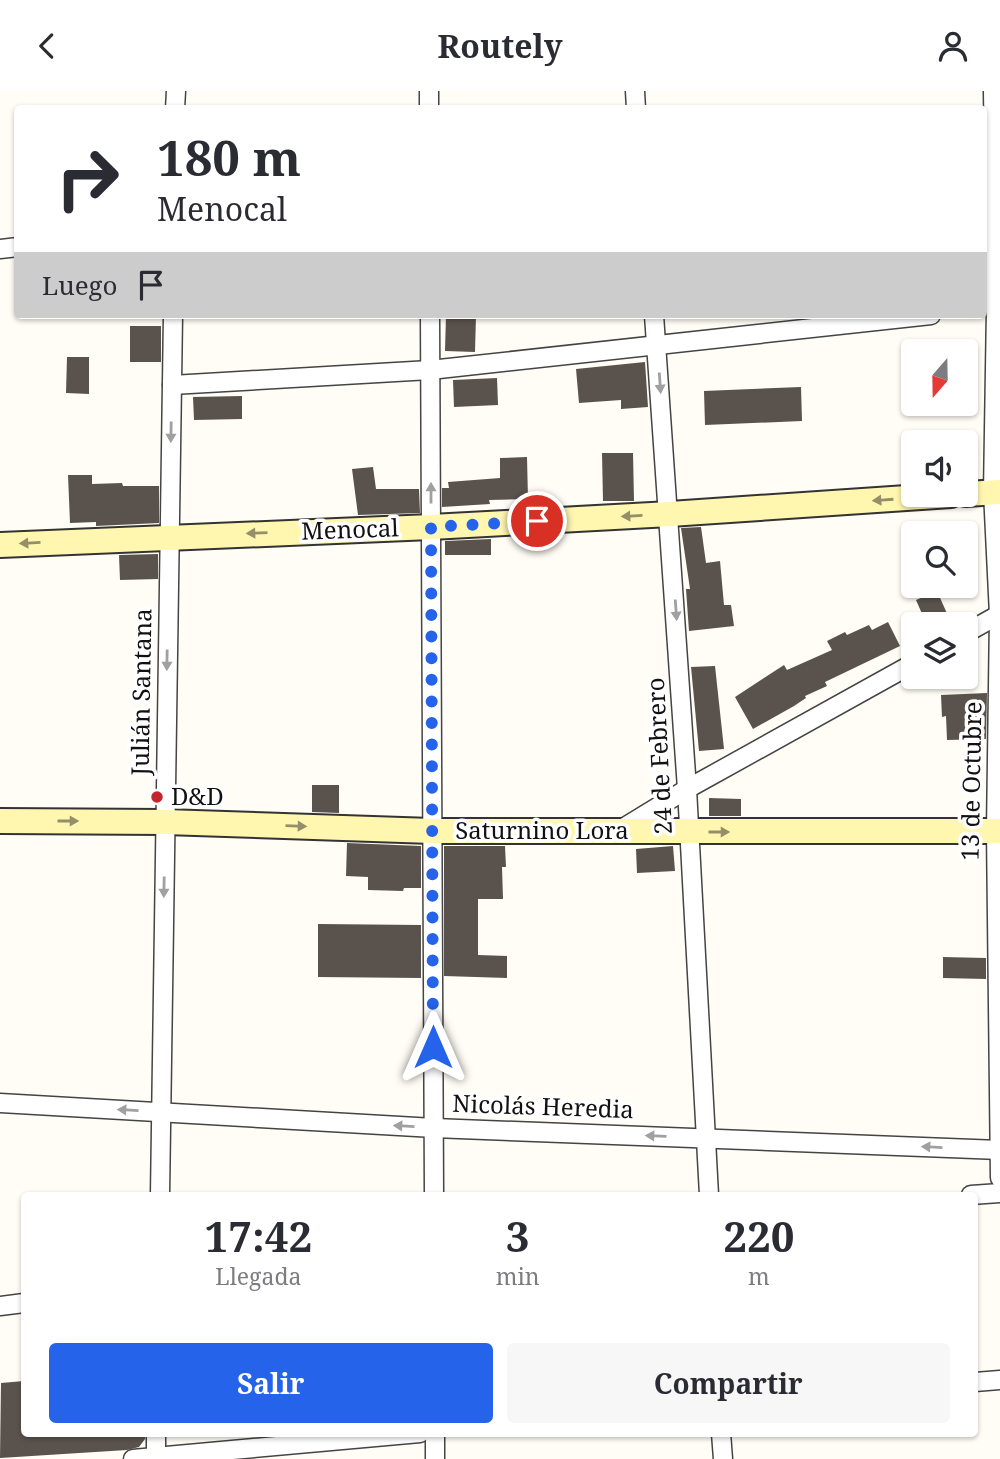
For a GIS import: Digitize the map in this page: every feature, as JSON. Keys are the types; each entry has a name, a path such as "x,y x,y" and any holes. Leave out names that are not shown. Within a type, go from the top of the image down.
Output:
{"street":[{"name":"13 de Octubre","path":"993,91 993,308 999,615 1000,1178"},
{"name":"Julián Santana","path":"160,1192 173,319"},
{"path":"430,319 434,1192"},
{"name":"24 de Febrero","path":"654,319 670,515 709,1192"},
{"path":"172,385 430,370 894,319"},
{"path":"978,493 997,492"},
{"name":"Menocal","path":"0,545 670,515 901,499"},
{"path":"978,626 999,615"},
{"path":"620,830 687,789 901,670"},
{"name":"Saturnino Lora","path":"0,821 165,822 432,831 998,831"},
{"name":"Nicolás Heredia","path":"0,1103 434,1128 999,1150"},
{"path":"978,1195 1000,1193"},
{"path":"0,1306 21,1303"},
{"path":"978,1382 1000,1380"},
{"path":"156,1437 156,1458"},
{"path":"133,1459 378,1437"},
{"path":"435,1437 435,1459"},
{"path":"721,1437 723,1459"}],"building":[{"path":"446,319 476,319 475,352 445,351"},
{"path":"130,326 161,326 161,362 130,362"},
{"path":"67,357 89,357 89,394 66,393"},
{"path":"645,362 648,407 621,409 621,400 579,403 576,369"},
{"path":"497,378 498,405 454,407 453,380"},
{"path":"801,387 802,421 705,425 704,391"},
{"path":"242,396 242,419 194,420 193,397"},
{"path":"602,453 633,453 634,501 603,501"},
{"path":"527,457 528,499 489,500 490,504 442,507 442,488 449,488 448,482 500,478 500,458"},
{"path":"373,467 376,489 419,489 420,513 358,515 352,469"},
{"path":"68,475 92,475 92,484 159,486 159,523 96,526 96,522 70,523"},
{"path":"701,527 706,563 720,561 724,605 731,605 734,626 689,631 686,589 690,589 681,528"},
{"path":"491,539 491,555 445,555 445,541"},
{"path":"158,554 158,579 120,580 119,555"},
{"path":"940,598 946,612 921,612 916,600"},
{"path":"888,622 900,646 825,682 827,686 805,696 806,698 794,706 753,729 735,697 784,665 787,670 832,650 827,641 845,632 847,635 869,625 872,630"},
{"path":"715,666 724,749 699,751 691,667"},
{"path":"987,693 986,739 947,740 946,716 942,717 941,695"},
{"path":"312,785 339,785 339,813 312,812"},
{"path":"709,798 741,799 741,816 709,816"},
{"path":"347,843 421,846 421,888 404,888 403,891 368,890 368,877 346,876"},
{"path":"444,846 505,846 506,867 502,867 503,899 478,899 478,955 507,956 507,978 444,976"},
{"path":"673,846 675,871 637,873 636,849"},
{"path":"318,924 421,925 421,978 318,977"},
{"path":"943,957 986,958 986,979 943,978"},
{"path":"21,1381 21,1437 145,1439 139,1447 127,1450 0,1458 1,1383"}],"place":[{"name":"D&D","path":"157,797"}],"route":[{"path":"433,1047 431,527 537,521"}]}
